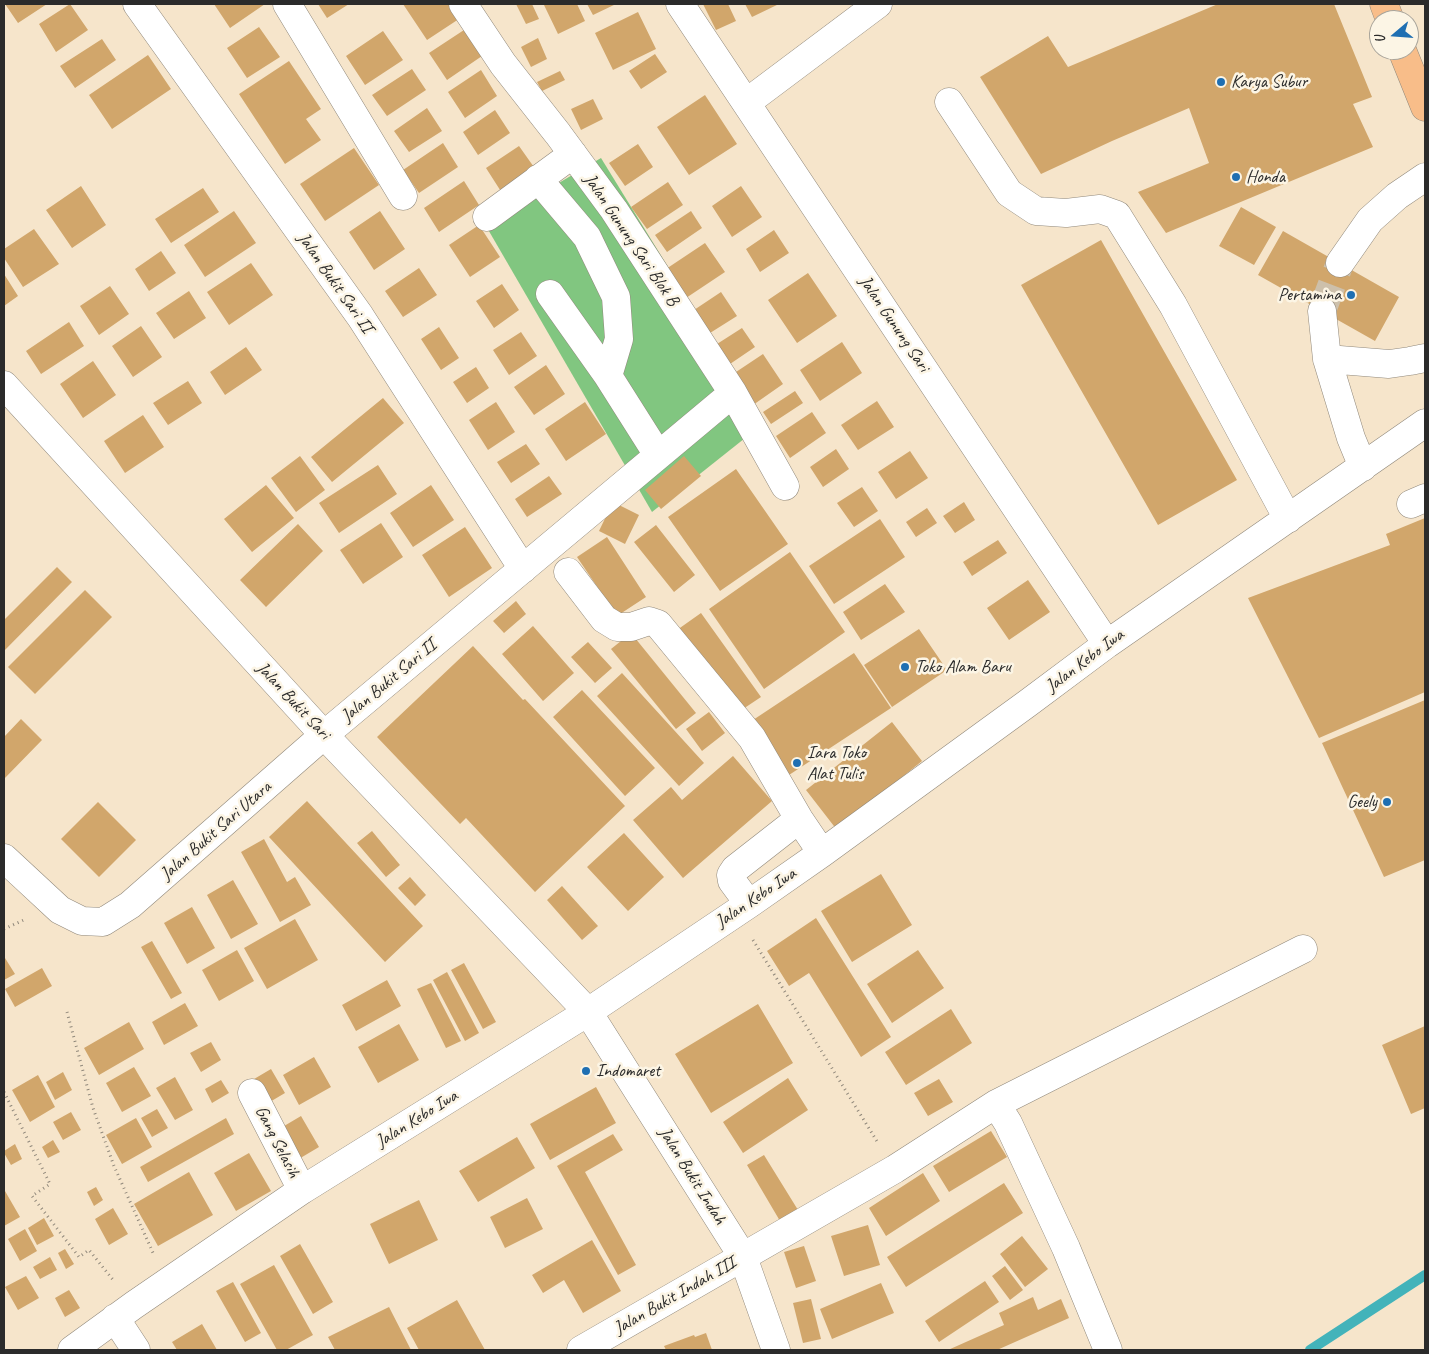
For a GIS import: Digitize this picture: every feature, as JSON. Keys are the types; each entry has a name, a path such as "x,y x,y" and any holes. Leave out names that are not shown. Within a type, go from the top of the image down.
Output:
{"main road":[{"path":"1407,60 1423,93"}],"street":[{"name":"Jalan Bukit Sari II","path":"137,4 360,316 524,569"},
{"path":"287,4 403,196"},
{"name":"Jalan Gunung Sari Blok B","path":"463,4 503,64 614,210 733,393 785,486"},
{"name":"Jalan Gunung Sari","path":"680,4 1107,644"},
{"path":"746,102 878,4"},
{"path":"949,102 1010,193 1036,211 1066,212 1100,209 1117,216 1173,305 1288,519"},
{"path":"487,217 573,154"},
{"path":"1340,263 1370,220 1397,196 1425,177"},
{"path":"538,179 587,237 616,297 619,339 608,376"},
{"path":"550,294 608,376 658,455"},
{"path":"1322,311 1327,358 1351,438 1362,467"},
{"path":"1327,358 1389,364 1425,358"},
{"name":"Jalan Bukit Sari","path":"4,385 324,736 588,1012"},
{"name":"Jalan Bukit Sari II","path":"324,736 733,393"},
{"name":"Jalan Kebo Iwa","path":"72,1350 124,1311 302,1190 588,1012 742,908 822,853 1107,644 1425,423"},
{"path":"568,572 604,619 617,627 631,627 649,622 658,624 752,738 799,819 822,853"},
{"name":"Jalan Bukit Sari Utara","path":"4,858 60,910 82,921 103,922 130,906 150,890 324,736"},
{"path":"742,908 731,875 735,869 799,819"},
{"name":"Jalan Bukit Indah III","path":"581,1350 895,1169 996,1104 1303,949"},
{"name":"Jalan Bukit Indah","path":"588,1012 743,1257 776,1350"},
{"name":"Gang Selasih","path":"252,1093 302,1190"},
{"path":"996,1104 1008,1123 1066,1248 1108,1350"},
{"path":"124,1311 136,1350"}],"path":[{"path":"742,908 895,1169"},
{"path":"67,1012 93,1108 114,1166 167,1282"},
{"path":"4,1092 50,1184 32,1196 79,1257 89,1250 124,1311"}],"green space":[{"path":"601,158 764,423 652,512 486,226"}],"building":[{"path":"5,4 47,4 18,23"},
{"path":"70,4 88,30 56,52 39,24"},
{"path":"214,4 265,4 230,28"},
{"path":"318,4 349,4 327,18"},
{"path":"403,4 462,4 468,13 427,40"},
{"path":"516,4 532,4 539,19 526,24"},
{"path":"577,4 585,21 558,34 544,5"},
{"path":"587,4 616,4 593,15"},
{"path":"703,4 728,4 736,21 716,30"},
{"path":"745,4 779,4 752,17"},
{"path":"1218,4 1334,4 1372,97 1353,104 1373,147 1166,233 1138,192 1209,163 1189,108 1041,174 980,77 1048,36 1068,67"},
{"path":"638,12 656,49 613,70 595,33"},
{"path":"259,27 280,57 247,78 227,48"},
{"path":"464,30 482,56 447,80 429,53"},
{"path":"383,31 403,60 365,85 346,56"},
{"path":"538,38 547,59 531,67 521,47"},
{"path":"102,39 116,60 75,88 60,66"},
{"path":"655,54 667,72 641,89 629,71"},
{"path":"148,55 171,89 112,129 89,95"},
{"path":"289,61 321,109 306,119 321,140 285,164 239,94"},
{"path":"412,69 426,90 387,116 372,95"},
{"path":"481,70 497,96 465,118 448,92"},
{"path":"560,71 565,80 542,91 537,82"},
{"path":"705,95 737,144 689,175 657,127"},
{"path":"593,99 603,119 581,130 571,109"},
{"path":"427,108 442,131 409,152 394,131"},
{"path":"495,110 510,133 478,155 463,132"},
{"path":"443,143 458,167 419,193 403,170"},
{"path":"638,144 653,167 625,186 609,163"},
{"path":"519,146 536,170 502,193 486,168"},
{"path":"354,148 379,185 325,221 300,184"},
{"path":"464,181 479,205 439,232 424,208"},
{"path":"668,182 683,205 647,229 631,207"},
{"path":"81,186 106,225 72,248 46,210"},
{"path":"741,186 762,217 732,237 712,206"},
{"path":"203,188 219,212 171,243 155,219"},
{"path":"1241,207 1276,227 1254,265 1219,246"},
{"path":"234,211 256,243 205,277 184,245"},
{"path":"380,211 405,249 374,270 349,232"},
{"path":"691,211 702,228 667,252 655,235"},
{"path":"479,225 500,257 470,277 449,245"},
{"path":"34,229 59,264 23,287 4,258 4,249"},
{"path":"774,230 789,253 760,272 746,249"},
{"path":"1283,231 1399,297 1375,341 1258,275"},
{"path":"1101,240 1237,480 1158,525 1021,285"},
{"path":"705,243 725,272 686,298 666,269"},
{"path":"161,251 176,273 149,291 135,269"},
{"path":"251,263 273,295 229,325 207,292"},
{"path":"419,268 437,295 403,317 385,291"},
{"path":"808,273 837,316 797,343 768,300"},
{"path":"4,274 18,296 4,306"},
{"path":"502,284 519,310 494,328 476,301"},
{"path":"110,286 129,314 99,335 80,306"},
{"path":"189,291 206,318 174,339 156,313"},
{"path":"721,292 737,316 710,333 694,310"},
{"path":"69,322 84,346 41,374 26,351"},
{"path":"141,326 162,357 133,377 112,346"},
{"path":"439,327 459,358 441,370 421,339"},
{"path":"742,328 755,347 730,364 717,344"},
{"path":"521,332 537,356 509,375 493,350"},
{"path":"842,342 862,373 820,401 800,370"},
{"path":"246,347 262,370 225,395 210,372"},
{"path":"763,354 783,384 753,405 733,374"},
{"path":"93,361 116,395 83,418 60,384"},
{"path":"546,365 565,394 534,415 514,387"},
{"path":"476,367 489,388 467,403 453,382"},
{"path":"188,381 202,403 168,425 153,403"},
{"path":"795,391 803,403 771,424 763,412"},
{"path":"383,398 404,423 332,482 311,457"},
{"path":"877,401 894,427 858,450 841,425"},
{"path":"496,402 515,432 488,450 469,420"},
{"path":"585,402 606,434 566,461 545,429"},
{"path":"812,412 826,433 790,458 776,436"},
{"path":"143,415 164,447 125,473 104,441"},
{"path":"526,444 540,464 511,483 497,462"},
{"path":"836,449 849,469 823,487 810,467"},
{"path":"910,451 928,478 896,499 878,472"},
{"path":"300,456 325,490 296,512 271,478"},
{"path":"684,456 701,476 661,509 645,490"},
{"path":"378,465 397,494 339,533 319,503"},
{"path":"736,469 788,544 720,591 668,517"},
{"path":"549,476 562,494 527,517 515,499"},
{"path":"266,485 294,518 252,552 224,519"},
{"path":"431,485 454,520 413,547 390,513"},
{"path":"862,487 878,511 854,527 837,503"},
{"path":"613,502 639,515 625,544 599,531"},
{"path":"964,502 975,520 955,533 943,516"},
{"path":"927,508 937,523 916,537 906,522"},
{"path":"1425,518 1425,692 1319,738 1248,598 1390,545 1386,534"},
{"path":"880,519 905,557 834,604 809,566"},
{"path":"381,523 403,557 363,584 340,550"},
{"path":"298,524 323,551 266,607 240,580"},
{"path":"656,525 695,575 674,592 634,542"},
{"path":"465,527 492,568 449,597 422,555"},
{"path":"607,537 646,597 617,616 577,557"},
{"path":"998,540 1007,553 972,576 963,562"},
{"path":"790,552 845,632 764,689 709,609"},
{"path":"57,567 72,582 4,651 4,620"},
{"path":"1028,580 1050,612 1009,640 987,608"},
{"path":"885,584 905,612 861,640 843,612"},
{"path":"85,590 112,617 35,694 8,667"},
{"path":"516,601 526,614 504,633 493,621"},
{"path":"701,613 761,697 737,713 677,630"},
{"path":"533,626 574,673 543,701 502,654"},
{"name":"Toko Alam Baru","path":"919,629 947,670 892,707 864,665"},
{"path":"631,633 696,713 676,729 611,649"},
{"path":"588,642 612,668 595,683 571,657"},
{"path":"473,646 625,806 535,892 466,818 460,824 377,737"},
{"path":"854,653 891,708 789,775 753,720"},
{"path":"622,673 704,763 679,786 597,696"},
{"path":"582,690 655,768 625,796 553,717"},
{"name":"Geely","path":"1425,700 1425,860 1384,877 1322,743"},
{"path":"709,712 725,733 702,751 686,729"},
{"path":"21,719 42,740 4,779 4,737"},
{"path":"892,722 922,761 837,830 806,790"},
{"path":"733,756 772,801 683,878 633,820 671,787 682,800"},
{"path":"307,801 423,926 385,962 269,837"},
{"path":"98,802 136,840 99,877 61,839"},
{"path":"372,831 400,865 386,877 357,843"},
{"path":"624,833 664,877 628,911 587,867"},
{"path":"264,839 287,882 295,877 311,905 280,922 241,852"},
{"path":"881,874 912,925 852,962 821,911"},
{"path":"410,877 426,895 415,906 398,888"},
{"path":"233,880 258,924 231,939 207,895"},
{"path":"562,886 598,926 582,940 547,900"},
{"path":"192,907 215,948 187,964 164,923"},
{"path":"816,918 891,1037 861,1057 809,973 789,986 767,951"},
{"path":"295,919 318,960 267,989 244,948"},
{"path":"152,941 182,993 171,999 141,947"},
{"path":"237,950 254,981 219,1001 202,970"},
{"path":"918,950 944,988 892,1023 867,984"},
{"path":"4,959 15,974 4,980"},
{"path":"464,963 496,1022 483,1029 451,970"},
{"path":"42,968 52,986 15,1007 5,989"},
{"path":"447,972 479,1033 465,1041 433,980"},
{"path":"387,980 401,1006 356,1031 342,1005"},
{"path":"431,983 461,1041 446,1048 417,989"},
{"path":"185,1003 198,1026 164,1045 152,1022"},
{"path":"758,1004 793,1063 711,1113 675,1054"},
{"path":"951,1009 972,1043 906,1085 885,1052"},
{"path":"129,1022 144,1049 99,1075 84,1048"},
{"path":"399,1024 419,1060 378,1083 358,1047"},
{"path":"1425,1026 1425,1108 1411,1114 1382,1045"},
{"path":"211,1042 221,1060 201,1072 190,1053"},
{"path":"314,1057 331,1087 299,1105 283,1075"},
{"path":"134,1067 151,1096 122,1112 106,1083"},
{"path":"271,1069 285,1093 263,1106 249,1082"},
{"path":"63,1072 72,1090 55,1100 46,1082"},
{"path":"38,1075 55,1107 30,1122 12,1090"},
{"path":"175,1077 193,1110 175,1120 156,1088"},
{"path":"788,1078 808,1110 743,1153 723,1122"},
{"path":"939,1079 953,1102 928,1116 914,1093"},
{"path":"221,1080 229,1093 212,1103 205,1089"},
{"name":"Indomaret","path":"596,1087 616,1123 550,1160 530,1124"},
{"path":"157,1109 168,1128 152,1137 141,1118"},
{"path":"71,1112 81,1130 63,1140 53,1122"},
{"path":"301,1116 319,1147 292,1163 274,1132"},
{"path":"136,1118 152,1147 122,1164 106,1135"},
{"path":"226,1118 234,1134 148,1182 140,1167"},
{"path":"991,1131 1007,1157 949,1192 933,1166"},
{"path":"613,1134 623,1150 585,1172 636,1265 618,1275 557,1166"},
{"path":"517,1137 535,1168 478,1202 459,1171"},
{"path":"53,1140 60,1152 48,1158 42,1147"},
{"path":"15,1144 22,1159 11,1165 4,1151"},
{"path":"249,1153 271,1191 236,1211 214,1173"},
{"path":"764,1155 798,1210 780,1221 747,1165"},
{"path":"189,1172 213,1215 158,1246 134,1204"},
{"path":"923,1173 940,1201 886,1236 869,1208"},
{"path":"1004,1183 1023,1213 906,1287 887,1257"},
{"path":"96,1187 103,1200 94,1206 87,1192"},
{"path":"4,1191 20,1217 4,1226"},
{"path":"527,1198 543,1229 505,1248 490,1217"},
{"path":"419,1200 438,1240 389,1264 370,1224"},
{"path":"113,1208 128,1234 109,1245 95,1219"},
{"path":"44,1218 54,1236 37,1245 28,1228"},
{"path":"868,1225 880,1265 844,1276 831,1236"},
{"path":"25,1229 37,1251 20,1261 8,1239"},
{"path":"1022,1236 1048,1269 1025,1287 1000,1254"},
{"path":"592,1240 621,1291 583,1313 564,1280 543,1293 532,1275"},
{"path":"300,1244 333,1302 313,1314 280,1256"},
{"path":"804,1246 816,1281 796,1288 784,1252"},
{"path":"65,1249 74,1264 66,1269 58,1253"},
{"path":"50,1257 57,1270 40,1279 33,1267"},
{"path":"274,1265 313,1335 286,1350 277,1350 240,1284"},
{"path":"1005,1266 1023,1290 1010,1300 992,1276"},
{"path":"26,1276 39,1298 18,1310 5,1287"},
{"path":"985,1281 999,1302 939,1342 925,1321"},
{"path":"233,1282 261,1333 245,1342 216,1291"},
{"path":"881,1283 894,1313 832,1339 820,1309"},
{"path":"69,1290 80,1308 65,1317 55,1298"},
{"path":"1033,1297 1038,1310 1061,1299 1069,1318 997,1350 948,1350 1004,1325 999,1313"},
{"path":"811,1299 821,1339 803,1343 793,1303"},
{"path":"457,1300 485,1350 419,1350 407,1328"},
{"path":"389,1307 411,1350 335,1350 328,1337"},
{"path":"202,1324 217,1350 177,1350 172,1342"},
{"path":"706,1333 712,1350 666,1350 664,1346 694,1335 695,1337"}],"waterway":[{"path":"1310,1350 1425,1275"}],"tunnel":[{"path":"1322,311 1340,263"}],"place":[{"name":"Karya Subur","path":"1221,82"},
{"name":"Honda","path":"1236,177"},
{"name":"Pertamina","path":"1351,295"},
{"name":"Toko Alam Baru","path":"905,667"},
{"name":"Iara Toko Alat Tulis","path":"797,763"},
{"name":"Geely","path":"1387,802"},
{"name":"Indomaret","path":"586,1071"}]}
